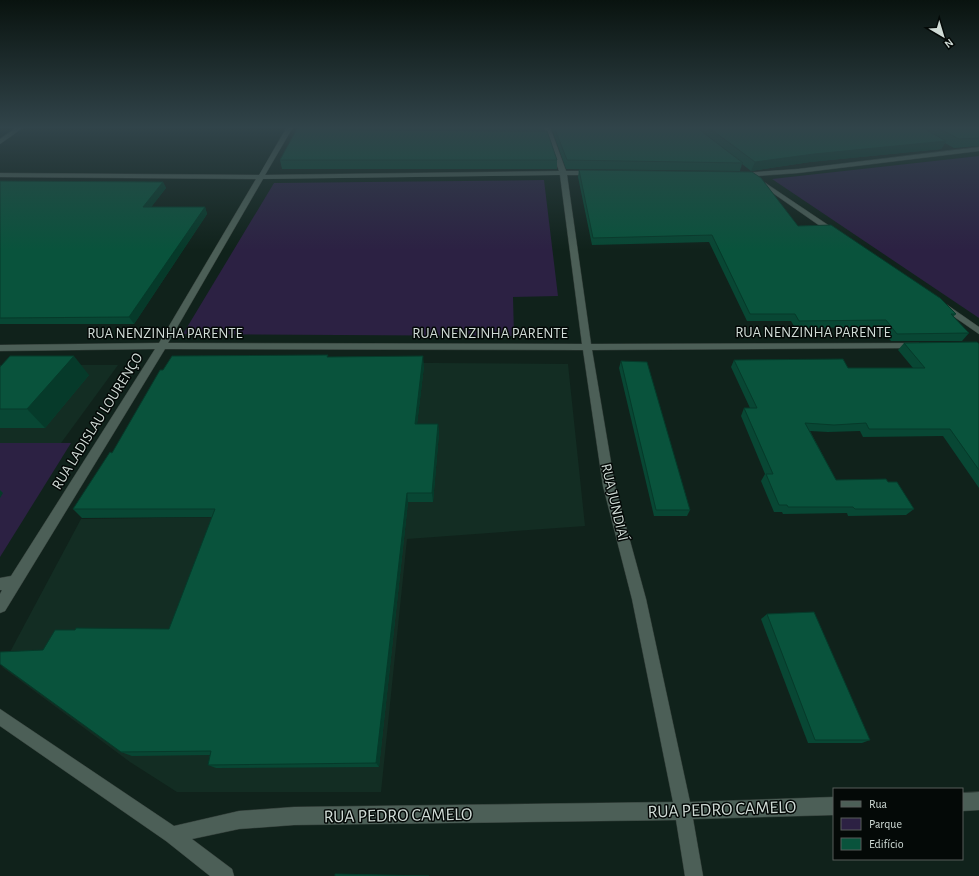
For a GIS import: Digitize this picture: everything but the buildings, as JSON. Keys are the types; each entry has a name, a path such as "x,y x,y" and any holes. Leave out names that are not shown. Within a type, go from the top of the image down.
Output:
{"street":[{"name":"RUA LADISLAU LOURENÇO","path":"0,606 162,346 266,168"},
{"name":"RUA JUNDIAÍ","path":"561,168 563,173 587,348 609,486 639,599 683,811 694,876"},
{"path":"741,168 751,176 842,236"},
{"path":"736,175 751,176 820,168"},
{"path":"0,175 261,177 602,173"},
{"path":"939,302 979,331"},
{"name":"RUA NENZINHA PARENTE","path":"0,348 162,346 587,348 924,345"},
{"path":"0,584 15,582"},
{"path":"0,717 172,836 225,876"},
{"path":"963,802 979,801"},
{"name":"RUA PEDRO CAMELO","path":"172,836 239,820 294,816 683,811 833,806"}],"shaded area":[{"path":"282,362 568,364 585,526 407,539 381,792 177,792 130,762 2,667 81,519 224,517"},
{"path":"0,365 118,365 61,443 0,443"}],"green space":[{"path":"872,168 979,168 979,318 772,179"},
{"path":"544,180 558,296 513,297 514,336 183,334 274,183"},
{"path":"0,443 71,443 0,557"}]}
